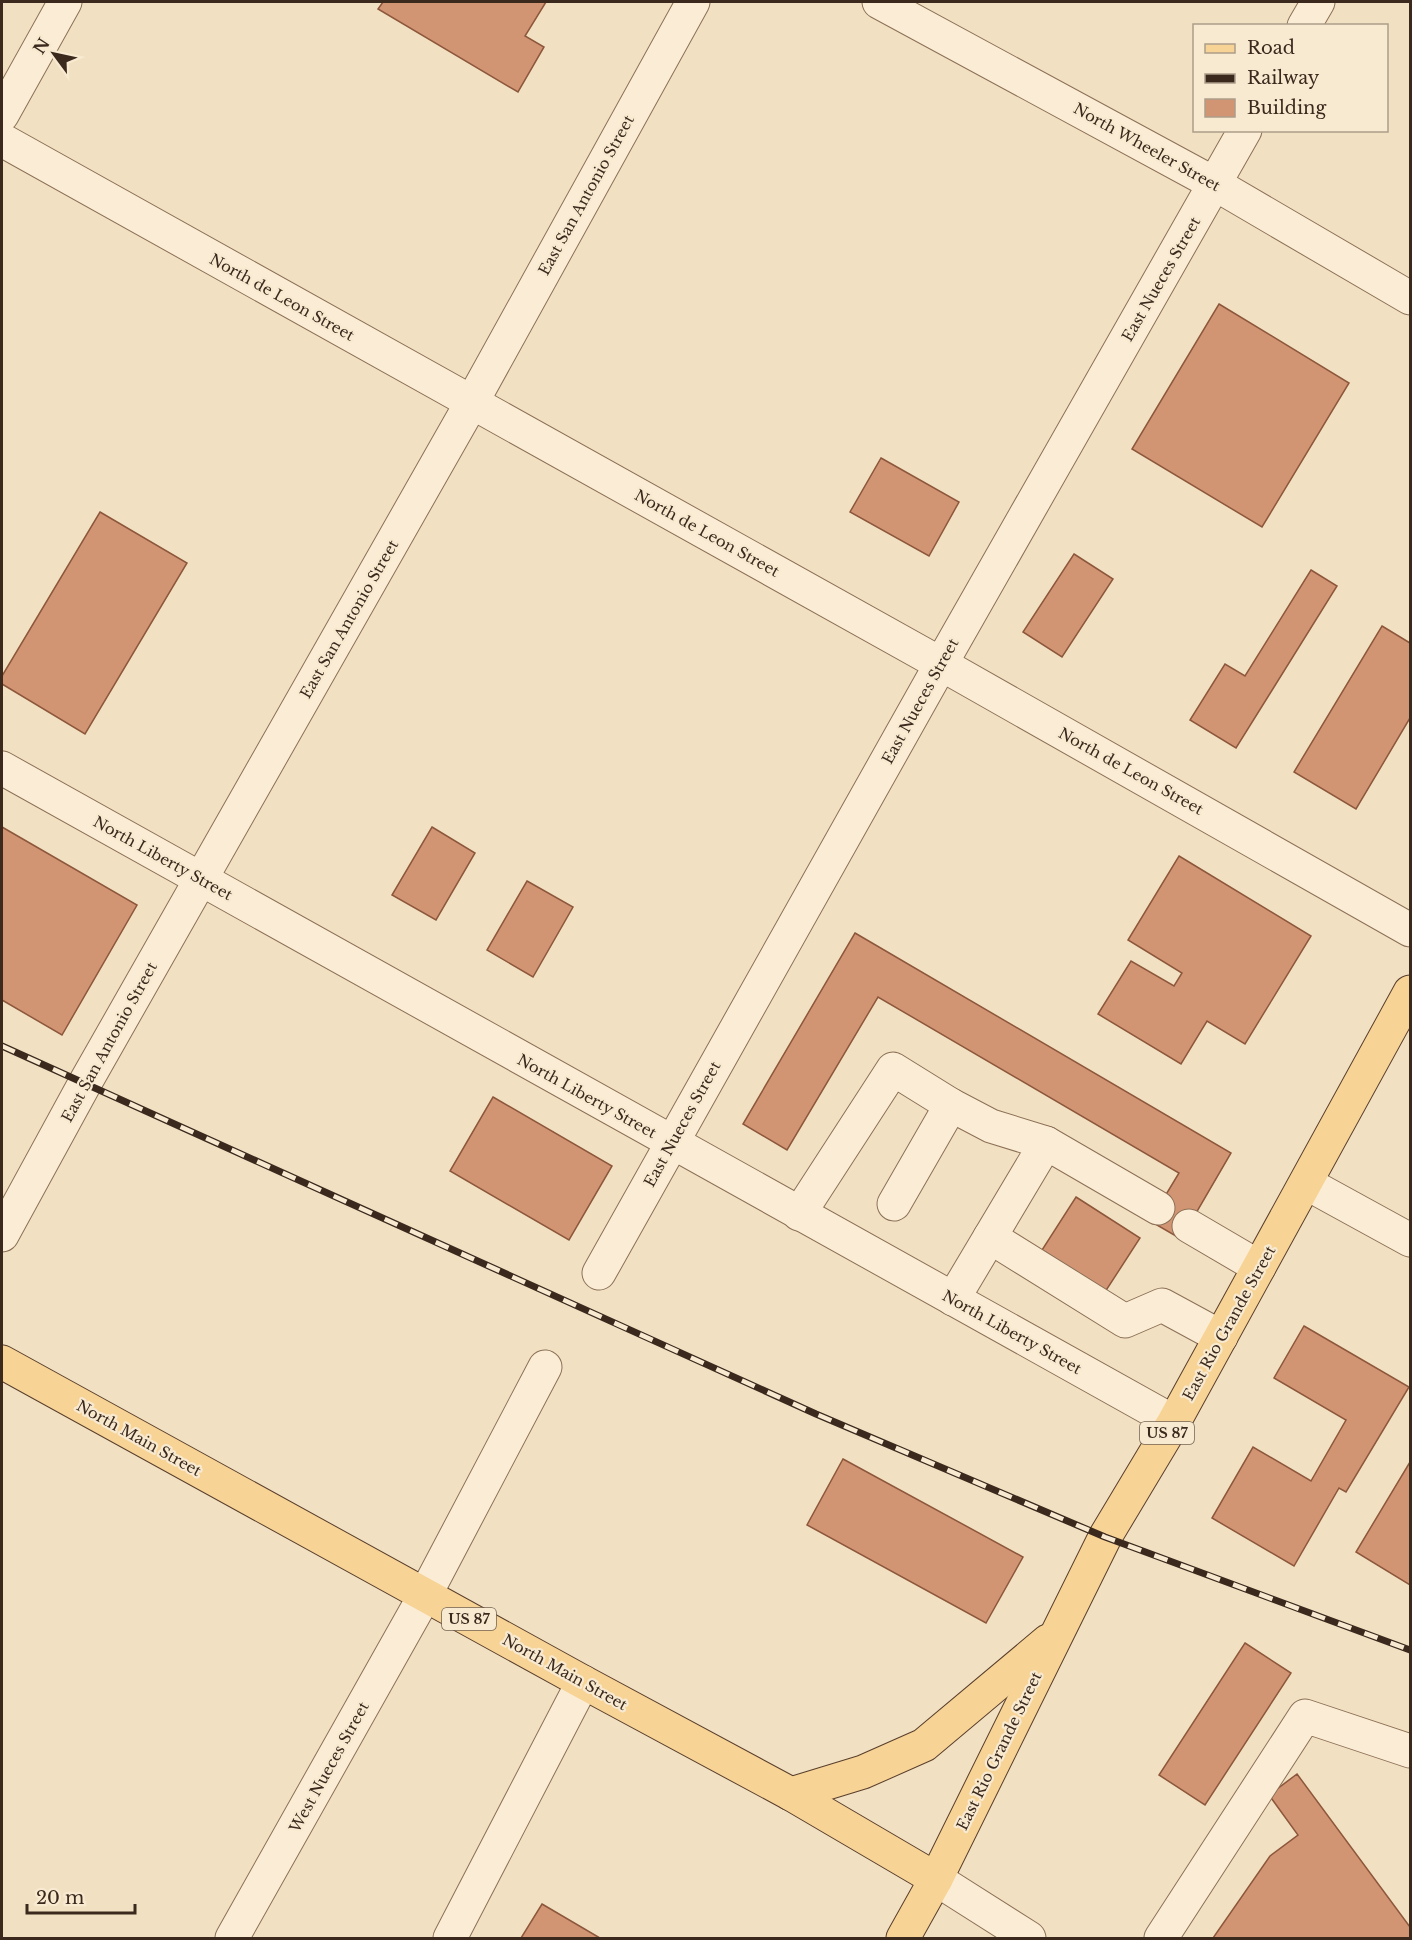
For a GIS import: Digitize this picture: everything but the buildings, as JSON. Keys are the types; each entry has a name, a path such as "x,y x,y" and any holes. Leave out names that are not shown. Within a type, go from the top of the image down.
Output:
{"main road":[{"name":"East Rio Grande Street","path":"903,1938 936,1879 1105,1537 1174,1422 1410,992"},
{"name":"North Main Street","path":"2,1362 790,1794 936,1879"},
{"path":"790,1794 863,1772 924,1745 1058,1632"}],"street":[{"path":"2,115 65,2"},
{"name":"East San Antonio Street","path":"2,1235 472,402 693,2"},
{"name":"North Wheeler Street","path":"879,2 1215,184 1410,298"},
{"path":"1305,24 1318,2"},
{"name":"East Nueces Street","path":"599,1273 941,664 1244,132"},
{"name":"North de Leon Street","path":"2,140 941,664 1410,930"},
{"name":"North Liberty Street","path":"2,768 1174,1422"},
{"path":"799,1214 893,1069 951,1105 991,1126 1046,1143 1158,1208"},
{"path":"894,1204 951,1105"},
{"path":"953,1299 1046,1143"},
{"path":"1306,1183 1410,1240"},
{"path":"1189,1226 1259,1268"},
{"path":"990,1237 1125,1321 1162,1305 1221,1337"},
{"path":"425,1595 545,1367"},
{"name":"West Nueces Street","path":"232,1938 425,1595"},
{"path":"450,1938 583,1682"},
{"path":"1161,1938 1305,1716 1410,1751"},
{"name":"North Main Street","path":"936,1879 1029,1938"}],"railway":[{"path":"2,1046 816,1414 1105,1537 1410,1650"}]}
